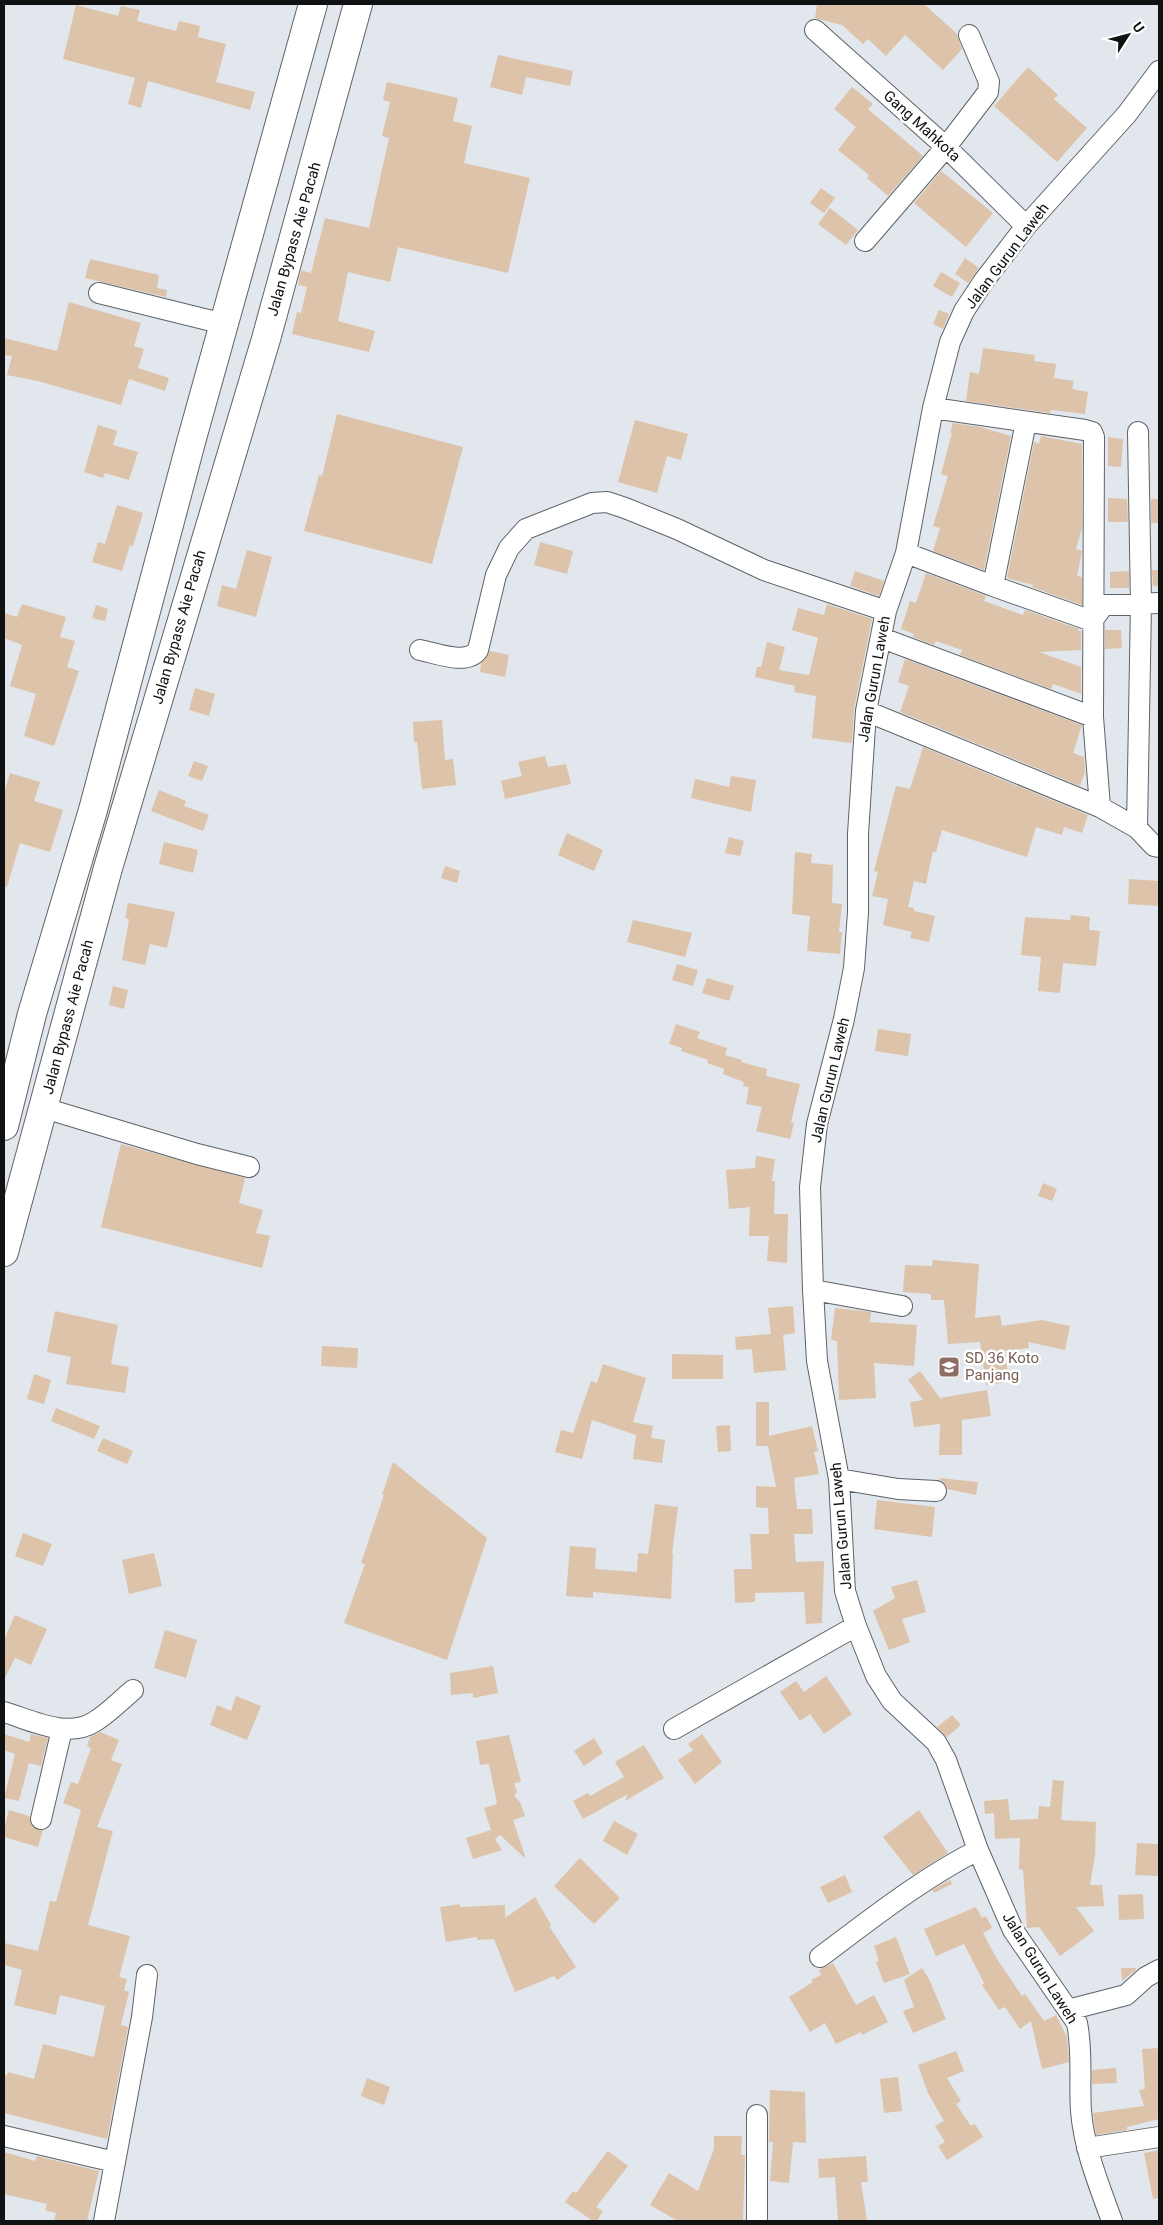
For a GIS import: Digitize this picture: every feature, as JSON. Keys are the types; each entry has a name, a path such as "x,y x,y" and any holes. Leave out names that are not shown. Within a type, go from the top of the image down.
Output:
{"highway":[{"path":"4,1126 32,1014 93,810 224,324 313,4"},
{"name":"Jalan Bypass Aie Pacah","path":"4,1252 44,1108 66,1017 108,868 266,339 358,4"}],"street":[{"name":"Gang Mahkota","path":"815,30 946,147 1026,226"},
{"path":"865,242 985,98 989,87 968,35"},
{"name":"Jalan Gurun Laweh","path":"1112,2221 1087,2148 1081,2109 1080,2040 1077,2024 1013,1930 978,1850 946,1760 936,1742 892,1701 876,1676 856,1626 845,1591 839,1478 817,1362 810,1187 818,1124 844,1019 854,968 858,912 858,834 866,711 886,611 906,553 933,408 950,342 964,311 983,282 1026,226 1127,114 1159,71"},
{"path":"99,293 224,324"},
{"path":"933,408 1092,432 1094,437 1092,621 1094,717 1100,807"},
{"path":"993,586 1026,422"},
{"path":"1137,828 1150,603 1138,432"},
{"path":"420,650 462,658 474,654 478,650 496,575 509,548 526,529 592,503 608,502 625,508 677,529 764,570 886,611"},
{"path":"906,553 1092,621"},
{"path":"1092,621 1104,605 1150,603"},
{"path":"882,638 991,677 1094,717"},
{"path":"866,711 1100,807 1137,828 1154,846 1159,848"},
{"path":"44,1108 197,1154 249,1167"},
{"path":"813,1290 902,1306"},
{"path":"839,1478 898,1489 936,1491"},
{"path":"674,1729 856,1626"},
{"path":"4,1712 62,1729 77,1728 93,1723 133,1690"},
{"path":"41,1819 62,1729"},
{"path":"820,1957 949,1864 978,1850"},
{"path":"1068,2010 1126,1995 1146,1977 1159,1970"},
{"path":"104,2221 142,2017 147,1975"},
{"path":"757,2115 757,2221"},
{"path":"4,2136 115,2162"},
{"path":"1087,2148 1159,2137"}],"building":[{"path":"817,4 924,4 957,34 962,49 943,70 905,35 886,56 868,39 863,44 842,25 815,18"},
{"path":"76,5 118,16 121,6 140,10 137,21 176,31 179,21 200,26 198,37 226,44 216,82 255,92 250,110 148,81 141,108 128,104 135,78 63,59"},
{"path":"498,55 573,71 570,86 526,77 522,95 490,87"},
{"path":"1028,67 1058,95 1054,99 1087,128 1057,162 994,106"},
{"path":"387,82 458,98 453,121 472,126 464,163 530,178 508,273 398,247 390,282 348,272 338,321 375,331 369,352 292,334 297,312 301,313 307,287 298,285 301,270 311,273 325,218 369,228 389,138 382,136 390,102 383,100"},
{"path":"852,87 873,104 868,109 923,156 888,196 867,178 869,175 838,150 856,127 834,109"},
{"path":"941,171 993,213 966,247 914,203"},
{"path":"821,188 835,198 824,213 810,203"},
{"path":"830,208 858,230 846,245 818,224"},
{"path":"965,258 979,268 968,283 955,274"},
{"path":"90,259 159,275 157,288 167,290 166,297 85,278"},
{"path":"941,272 960,283 952,297 933,286"},
{"path":"69,302 141,323 134,346 144,349 138,368 169,378 165,391 129,379 121,405 38,381 7,375 12,356 4,355 4,338 57,351"},
{"path":"939,310 949,314 943,329 933,324"},
{"path":"983,348 1035,355 1034,361 1056,364 1054,378 1074,381 1072,389 1088,392 1085,414 1051,410 1050,413 966,401 970,372 979,374"},
{"path":"337,414 463,447 432,564 304,531 319,475 322,476"},
{"path":"635,420 688,434 681,460 667,456 657,493 618,482"},
{"path":"953,423 980,427 1011,436 984,570 933,551 940,528 933,526 948,476 941,474"},
{"path":"98,425 117,431 113,445 138,452 129,480 105,473 103,478 84,472"},
{"path":"1041,436 1082,444 1082,528 1076,549 1082,551 1077,576 1082,577 1082,605 1032,587 1033,585 1007,578 1034,442 1039,444"},
{"path":"1108,437 1123,439 1121,467 1108,466"},
{"path":"1108,498 1127,499 1128,522 1108,522"},
{"path":"1151,499 1159,499 1159,523 1151,523"},
{"path":"117,505 143,513 133,546 130,545 122,571 92,562 98,542 105,544"},
{"path":"540,542 573,551 567,574 534,565"},
{"path":"247,550 272,557 256,617 217,606 222,585 236,589"},
{"path":"1152,570 1159,570 1159,586 1153,586"},
{"path":"855,571 884,581 879,596 850,586"},
{"path":"1129,571 1129,588 1110,588 1110,572"},
{"path":"926,573 986,596 984,601 1023,615 1025,610 1079,629 1078,631 1081,631 1081,650 1039,652 1081,667 1081,694 1053,684 1051,689 960,655 962,650 936,641 934,645 913,637 914,634 901,629 910,601 916,603"},
{"path":"22,604 66,617 60,637 75,641 67,667 79,671 54,746 24,736 36,694 10,686 22,645 4,638 4,613 17,617"},
{"path":"827,604 872,619 854,709 852,743 812,738 816,696 794,692 795,686 755,677 757,667 761,667 767,642 785,647 779,670 809,675 818,638 792,630 798,608 824,615"},
{"path":"96,605 108,609 105,621 92,618"},
{"path":"1105,630 1121,630 1122,648 1105,649"},
{"path":"490,651 509,655 505,677 480,672 481,663"},
{"path":"905,659 1082,725 1073,753 1084,757 1085,772 1080,786 900,712 909,686 898,682"},
{"path":"195,688 215,694 209,716 189,710"},
{"path":"442,720 445,760 453,759 456,785 422,789 417,742 414,742 413,722"},
{"path":"923,747 1088,815 1082,833 1064,827 1062,835 1036,827 1027,857 942,830 936,852 933,851 926,884 914,881 908,907 914,908 914,911 935,916 929,942 910,938 912,932 883,925 888,899 872,896 878,872 874,871 896,786 910,789"},
{"path":"545,756 548,767 566,764 571,784 505,799 501,781 522,776 518,762"},
{"path":"194,761 208,766 202,781 188,776"},
{"path":"10,773 40,782 34,801 63,810 50,852 20,843 7,887 4,886 4,793"},
{"path":"731,776 756,780 751,812 691,798 695,779 729,787"},
{"path":"159,790 186,801 184,806 209,815 203,831 151,811"},
{"path":"567,833 603,850 594,871 558,855"},
{"path":"729,837 744,841 740,856 725,853"},
{"path":"164,842 198,850 193,873 159,864"},
{"path":"795,852 812,854 811,863 833,865 832,903 842,904 839,932 842,932 840,954 807,951 810,916 792,914"},
{"path":"445,866 460,871 457,883 441,878"},
{"path":"1129,879 1159,881 1159,906 1128,904"},
{"path":"128,903 175,912 167,948 150,944 145,965 122,960 129,919 125,918"},
{"path":"1071,915 1090,917 1089,930 1100,931 1096,966 1063,963 1060,993 1038,991 1041,957 1021,955 1025,917 1070,920"},
{"path":"633,920 692,933 685,957 627,942"},
{"path":"677,964 698,970 693,986 672,980"},
{"path":"707,978 734,986 729,1001 702,993"},
{"path":"113,986 128,990 124,1009 109,1005"},
{"path":"676,1024 700,1032 697,1038 727,1048 725,1055 742,1060 741,1062 767,1069 766,1076 800,1084 791,1122 794,1123 790,1139 756,1131 762,1107 746,1104 749,1087 743,1086 744,1082 723,1074 724,1069 707,1063 708,1060 681,1051 682,1048 669,1044"},
{"path":"878,1029 911,1034 908,1056 875,1051"},
{"path":"121,1144 245,1178 239,1203 263,1210 256,1233 270,1236 262,1268 101,1227"},
{"path":"756,1156 775,1159 772,1181 775,1181 774,1214 788,1214 787,1263 767,1261 769,1236 749,1236 750,1207 729,1209 726,1170 755,1168"},
{"path":"1043,1183 1057,1189 1052,1201 1038,1196"},
{"path":"933,1260 979,1264 975,1318 1000,1315 1002,1326 1042,1320 1070,1326 1065,1350 1028,1342 1029,1348 1005,1351 1009,1382 986,1385 980,1342 948,1344 944,1300 931,1300 931,1294 903,1292 905,1265 932,1266"},
{"path":"793,1306 795,1333 783,1335 786,1370 754,1373 752,1349 736,1350 735,1337 771,1334 768,1308"},
{"path":"835,1308 871,1312 870,1322 917,1325 914,1366 874,1363 876,1398 839,1400 837,1341 831,1340"},
{"path":"55,1311 118,1325 111,1364 129,1367 125,1393 66,1384 71,1357 47,1352"},
{"path":"322,1346 358,1348 357,1368 321,1366"},
{"path":"672,1354 723,1355 723,1379 672,1379"},
{"path":"603,1364 646,1378 633,1422 653,1426 651,1438 665,1440 662,1463 633,1459 636,1435 592,1420 582,1459 555,1452 561,1430 573,1433 591,1381 597,1383"},
{"path":"920,1371 940,1398 987,1390 991,1416 962,1420 962,1455 939,1455 940,1424 914,1427 910,1402 923,1400 908,1380"},
{"path":"34,1374 51,1380 44,1404 27,1399"},
{"path":"756,1402 769,1402 769,1436 812,1426 818,1451 814,1452 819,1474 794,1478 797,1509 812,1509 813,1534 794,1534 796,1562 824,1561 822,1623 806,1624 804,1592 755,1593 755,1602 735,1603 734,1569 752,1569 750,1534 769,1534 768,1508 756,1507 756,1486 776,1487 768,1446 756,1446"},
{"path":"56,1408 100,1426 94,1439 51,1421"},
{"path":"730,1425 731,1451 718,1452 716,1426"},
{"path":"103,1438 133,1451 127,1464 97,1451"},
{"path":"393,1462 487,1538 447,1660 344,1623 365,1564 361,1563"},
{"path":"939,1478 978,1482 976,1495 947,1489"},
{"path":"877,1500 935,1507 932,1537 874,1529"},
{"path":"655,1504 678,1507 672,1554 671,1599 593,1592 593,1598 566,1596 570,1546 596,1548 595,1569 637,1572 638,1553 648,1554"},
{"path":"23,1533 52,1544 43,1566 15,1556"},
{"path":"154,1553 162,1586 129,1594 122,1560"},
{"path":"917,1580 926,1612 902,1619 910,1642 889,1650 873,1611 895,1598 891,1587"},
{"path":"15,1615 47,1629 31,1665 15,1658 4,1680 4,1640"},
{"path":"165,1630 197,1640 186,1678 154,1668"},
{"path":"493,1666 498,1693 473,1698 473,1693 451,1695 450,1673"},
{"path":"826,1676 852,1714 824,1734 810,1714 800,1721 780,1692 796,1681 804,1692"},
{"path":"236,1696 261,1706 247,1740 210,1725 217,1705 231,1711"},
{"path":"952,1715 961,1725 947,1737 937,1727"},
{"path":"100,1732 119,1740 111,1760 122,1764 97,1827 113,1831 88,1925 130,1936 119,1977 127,1979 124,1990 129,1992 121,2025 128,2027 107,2139 4,2113 4,2075 7,2076 8,2072 34,2079 43,2044 94,2057 105,2006 60,1995 56,2015 14,2005 22,1970 4,1965 4,1943 38,1951 50,1901 56,1902 81,1810 63,1803 71,1782 78,1784 91,1748 87,1746 90,1737"},
{"path":"4,1734 29,1742 31,1734 48,1738 41,1766 29,1763 19,1801 4,1798 15,1754 4,1750"},
{"path":"702,1734 722,1762 695,1784 678,1760 693,1750 688,1744"},
{"path":"509,1735 521,1782 514,1783 517,1792 514,1796 520,1802 525,1816 513,1820 526,1859 500,1835 495,1839 502,1850 473,1859 466,1838 491,1830 484,1808 497,1804 489,1764 480,1765 476,1741"},
{"path":"594,1738 603,1753 584,1766 574,1751"},
{"path":"644,1745 664,1778 625,1801 628,1794 583,1819 573,1801 588,1793 590,1796 624,1777 615,1762"},
{"path":"1053,1780 1064,1781 1061,1820 1096,1822 1095,1856 1090,1885 1102,1885 1104,1906 1076,1907 1094,1931 1060,1956 1039,1927 1027,1928 1023,1870 1019,1869 1020,1838 995,1839 994,1813 985,1814 984,1801 1008,1799 1010,1820 1038,1819 1039,1806 1050,1807"},
{"path":"9,1810 29,1816 33,1827 43,1830 38,1847 4,1837"},
{"path":"919,1810 948,1853 913,1875 883,1837"},
{"path":"614,1821 638,1834 627,1855 603,1841"},
{"path":"1137,1843 1159,1844 1159,1876 1135,1875"},
{"path":"580,1858 620,1898 594,1924 554,1886"},
{"path":"845,1875 852,1892 828,1903 820,1887"},
{"path":"950,1880 952,1884 934,1893 932,1890"},
{"path":"1143,1894 1144,1919 1119,1920 1118,1895"},
{"path":"535,1897 551,1925 549,1926 576,1967 557,1980 554,1976 515,1992 494,1939 477,1940 477,1937 446,1942 440,1907 460,1904 460,1907 505,1905 505,1918"},
{"path":"976,1907 982,1918 986,1916 992,1928 983,1933 997,1959 1022,1996 1025,1994 1044,2021 1056,2015 1067,2037 1069,2062 1042,2069 1031,2021 1020,2029 1005,2007 999,2010 982,1985 984,1983 964,1944 936,1956 924,1929"},
{"path":"896,1937 910,1974 884,1983 876,1962 879,1961 874,1946"},
{"path":"833,1963 856,2005 874,1995 888,2022 862,2035 861,2032 836,2044 825,2023 810,2032 789,1997 813,1982 811,1980 821,1975 819,1970"},
{"path":"922,1968 929,1979 946,2019 913,2033 903,2011 914,2007 904,1980"},
{"path":"1121,1968 1136,1968 1136,1970 1122,1981"},
{"path":"1159,2048 1159,2119 1127,2127 1127,2130 1096,2135 1093,2113 1144,2106 1139,2090 1145,2089 1142,2049"},
{"path":"956,2051 964,2071 947,2078 961,2101 956,2104 971,2126 975,2124 983,2137 947,2160 938,2146 945,2142 935,2126 944,2121 928,2093 918,2065"},
{"path":"1116,2068 1117,2083 1092,2084 1092,2070"},
{"path":"898,2077 902,2111 884,2113 880,2079"},
{"path":"367,2078 390,2087 384,2105 361,2096"},
{"path":"770,2090 805,2092 806,2143 793,2142 789,2183 770,2181 773,2142 769,2142"},
{"path":"714,2136 742,2136 741,2155 745,2155 743,2221 676,2220 650,2205 669,2173 698,2191 714,2149"},
{"path":"1159,2150 1159,2198 1153,2199 1144,2153"},
{"path":"608,2151 628,2166 596,2207 603,2211 597,2221 593,2221 565,2202 573,2191 576,2193"},
{"path":"4,2152 35,2161 37,2156 99,2171 87,2221 54,2221 56,2213 45,2210 47,2204 4,2194"},
{"path":"866,2156 868,2182 861,2182 867,2221 838,2221 835,2177 819,2178 818,2159"}],"place":[{"name":"SD 36 Koto Panjang","path":"949,1367"}]}
